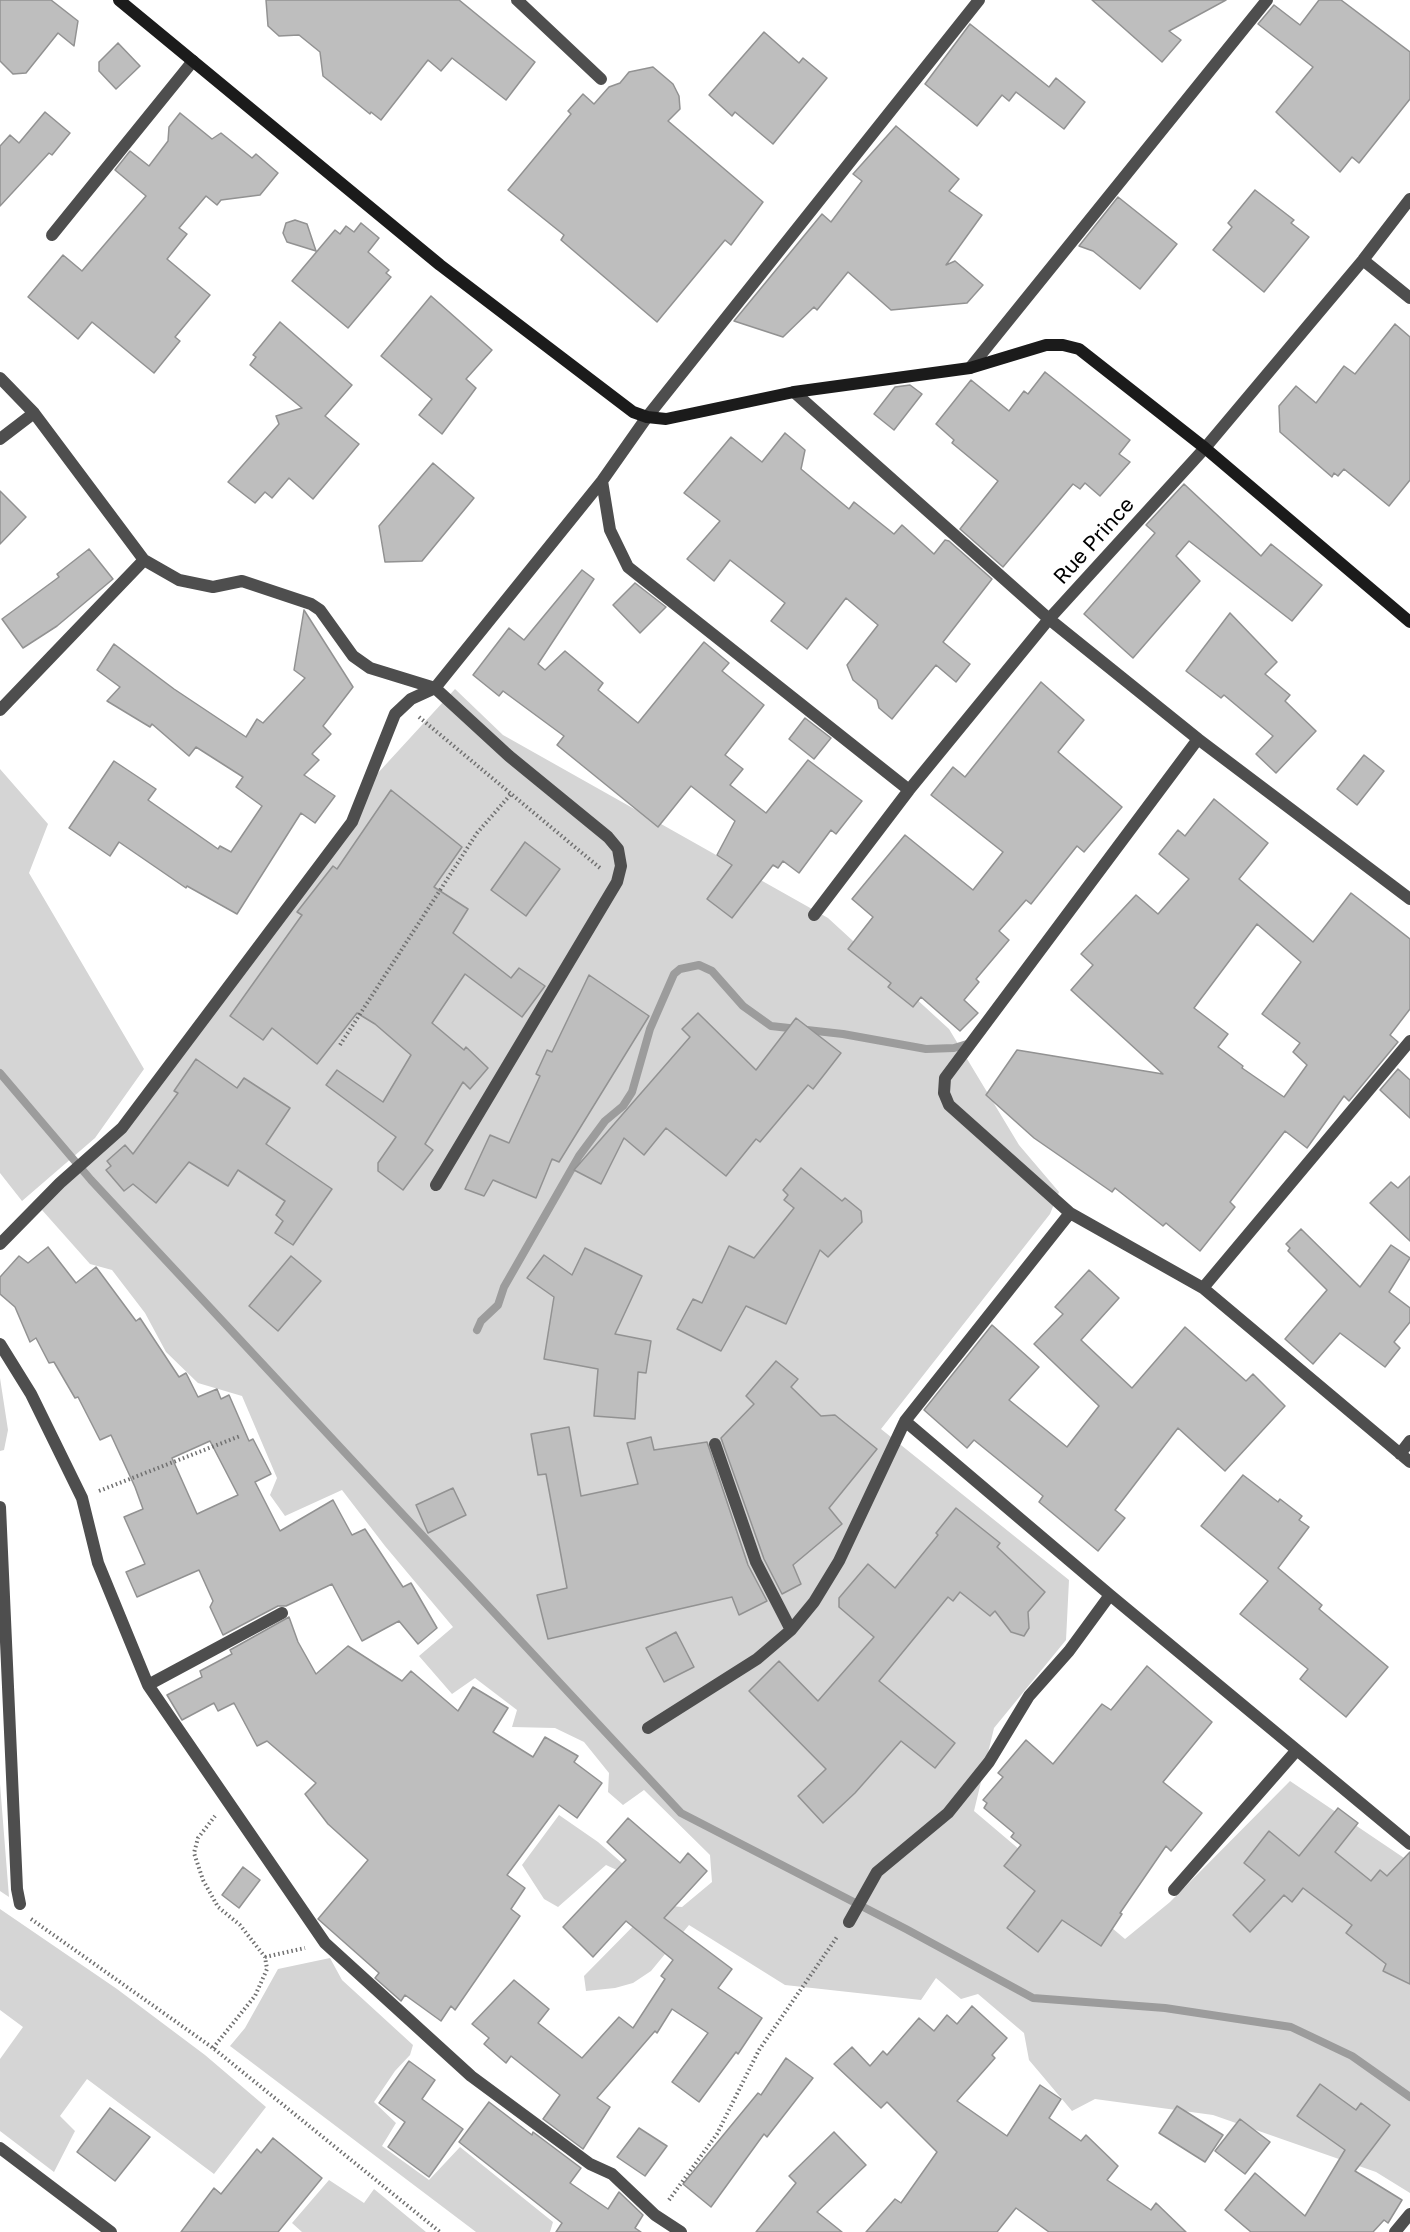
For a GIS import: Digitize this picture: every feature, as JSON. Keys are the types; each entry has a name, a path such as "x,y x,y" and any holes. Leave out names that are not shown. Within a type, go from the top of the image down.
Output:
{"street":[{"path":"119,0 440,265 633,412 647,417 666,419 794,392 970,368 1047,345 1063,345 1079,349 1205,448 1410,622"},
{"path":"517,0 601,79"},
{"path":"0,1244 60,1183 122,1128 352,822 384,736 395,714 405,705 435,687 602,481 647,417 979,0"},
{"path":"970,368 1267,0"},
{"path":"52,235 193,61"},
{"name":"Rue Prince","path":"814,915 909,790 1048,619 1205,448 1363,260 1410,198"},
{"path":"1363,260 1410,298"},
{"path":"0,378 34,413 144,560 179,580 213,586 242,581 301,599 320,610 353,656 370,668 435,687 509,756 608,837 618,849 621,866 616,882 436,1185"},
{"path":"794,392 1048,619 1197,739 1410,899"},
{"path":"0,439 34,413"},
{"path":"602,481 610,530 628,567 909,790"},
{"path":"0,710 144,560"},
{"path":"1197,739 945,1078 944,1093 949,1105 1070,1213 1203,1288 1405,1458 1410,1442"},
{"path":"1203,1288 1410,1041"},
{"path":"648,1728 757,1659 791,1630 814,1602 839,1561 905,1420 1070,1213"},
{"path":"0,1344 31,1394 82,1498 98,1563 148,1684 325,1943 471,2076 590,2164 612,2174 656,2215 681,2232"},
{"path":"905,1420 1110,1595 1410,1844"},
{"path":"715,1444 756,1563 791,1630"},
{"path":"0,1507 17,1889 20,1904"},
{"path":"849,1922 877,1872 948,1813 989,1762 1029,1696 1069,1651 1110,1595"},
{"path":"148,1684 282,1613"},
{"path":"1174,1890 1296,1751"},
{"path":"0,2148 111,2232"},
{"path":"1395,2232 1410,2214"}],"path":[{"path":"405,705 616,882"},
{"path":"340,1045 477,833 511,794"},
{"path":"82,1498 240,1436"},
{"path":"213,2048 255,1996 267,1969 265,1957 240,1925 218,1907 203,1880 194,1852 198,1838 227,1801"},
{"path":"20,1904 25,1915 213,2048 440,2232"},
{"path":"656,2215 717,2134 759,2050 849,1922"},
{"path":"265,1957 325,1943"}],"shaded area":[{"path":"455,689 503,735 828,918 949,1029 1019,1145 1059,1192 1050,1214 881,1429 1069,1580 1066,1640 994,1728 974,1811 1125,1939 1170,1902 1290,1781 1410,1862 1410,2193 1376,2172 1213,2115 1095,2099 1072,2111 1029,2060 1024,2033 978,1994 961,1999 936,1978 921,2000 785,1985 689,1925 651,1971 633,1983 615,1988 586,1991 584,1976 653,1906 630,1876 606,1865 558,1907 544,1899 522,1865 559,1815 598,1842 671,1906 682,1907 712,1882 710,1855 644,1790 623,1805 608,1792 609,1773 584,1742 555,1728 512,1727 517,1710 475,1678 452,1694 419,1656 453,1627 385,1546 342,1490 285,1516 270,1495 277,1478 242,1396 198,1383 166,1352 145,1313 112,1270 90,1264 42,1210 122,1128 352,822 377,774"},
{"path":"0,769 48,824 29,873 144,1069 95,1138 22,1201 0,1173"},
{"path":"0,1378 8,1430 4,1450 0,1451"},
{"path":"0,1784 9,1897 0,1891"},
{"path":"0,1909 117,1989 205,2055 266,2107 214,2174 87,2079 60,2116 75,2131 54,2172 0,2131 0,2059 23,2027 0,2010"},
{"path":"330,1958 342,1980 413,2045 410,2055 395,2071 374,2102 396,2123 382,2146 429,2180 460,2147 553,2222 550,2232 476,2232 230,2046 245,2028 278,1969"},
{"path":"329,2180 364,2203 374,2189 426,2232 302,2232 292,2223"}],"building":[{"path":"0,0 51,0 78,21 74,46 58,33 26,73 13,74 0,61"},
{"path":"266,0 459,0 535,62 506,100 452,58 441,71 428,60 381,120 371,112 370,114 323,76 320,52 299,35 279,36 268,26"},
{"path":"1092,0 1226,0 1169,31 1181,40 1162,62"},
{"path":"1319,0 1341,0 1410,52 1410,99 1359,163 1352,157 1340,172 1276,112 1313,67 1258,24 1274,5 1300,25"},
{"path":"970,24 1049,87 1056,78 1085,102 1064,129 1016,92 1009,101 1002,95 977,126 925,84"},
{"path":"764,32 799,63 803,58 827,78 773,144 735,112 732,116 709,95"},
{"path":"118,43 140,66 116,89 99,71 99,62"},
{"path":"653,67 673,84 679,96 680,109 668,121 763,202 731,245 725,240 657,322 561,240 564,235 508,190 571,114 568,111 583,94 594,104 609,87 620,83 629,72"},
{"path":"45,112 70,133 52,155 49,153 0,206 0,146 10,135 19,143"},
{"path":"180,113 212,139 221,133 252,158 256,154 278,173 260,195 221,200 217,205 206,196 179,228 187,234 167,259 210,295 175,337 180,341 154,373 92,322 78,339 28,297 63,255 82,271 146,196 115,170 130,151 149,166 168,141 169,127"},
{"path":"896,126 959,179 949,191 982,215 946,265 955,261 983,285 967,303 891,310 848,272 817,310 814,307 783,337 734,321 822,214 831,222 862,181 853,174"},
{"path":"1255,190 1294,220 1291,223 1309,237 1264,292 1213,250 1232,227 1228,223"},
{"path":"1118,197 1177,244 1140,289 1093,251 1079,246"},
{"path":"295,220 307,224 316,251 287,242 283,233 286,223"},
{"path":"361,223 379,238 368,252 389,270 386,273 391,277 348,328 292,281 335,230 340,234 346,226 354,232"},
{"path":"431,296 492,350 466,379 476,388 442,434 419,415 432,399 381,356"},
{"path":"280,322 352,385 325,416 359,444 313,499 289,478 272,498 265,492 255,503 228,482 279,424 276,416 302,408 250,365 256,357 253,355"},
{"path":"1395,324 1410,337 1410,480 1389,506 1344,469 1338,476 1334,473 1332,477 1280,432 1279,406 1296,386 1316,403 1344,366 1355,374"},
{"path":"1045,372 1130,440 1119,454 1130,462 1100,496 1085,483 1080,489 1073,484 1003,567 960,529 998,481 952,443 954,440 936,424 971,380 1009,411 1024,391 1028,394"},
{"path":"910,385 922,394 894,430 874,414 895,387"},
{"path":"785,433 805,450 801,469 849,509 854,502 894,534 902,525 934,554 945,540 949,541 992,579 943,642 970,664 956,682 936,665 892,719 879,708 877,700 853,680 847,665 878,625 846,598 807,649 771,621 785,603 730,560 714,581 687,559 720,521 684,493 731,437 762,462"},
{"path":"433,463 474,498 422,561 385,562 379,526"},
{"path":"1184,484 1261,556 1271,544 1322,585 1292,621 1189,541 1176,556 1200,581 1133,658 1084,614 1155,533 1146,525"},
{"path":"0,491 26,517 0,544"},
{"path":"89,549 113,579 57,626 23,648 2,619 59,577 57,574"},
{"path":"582,570 594,579 538,664 545,670 565,651 603,683 598,690 638,723 704,642 729,663 722,671 764,705 725,755 743,769 730,785 766,813 808,760 862,801 836,834 831,830 799,873 783,861 778,868 773,865 732,918 707,899 732,865 717,855 735,821 691,786 658,827 557,745 564,736 503,691 499,696 473,675 509,628 524,640"},
{"path":"635,583 666,607 640,633 613,605"},
{"path":"304,610 353,687 323,726 331,734 312,754 319,760 304,775 335,796 315,823 301,813 237,914 187,886 186,888 119,842 110,856 69,828 114,761 156,789 148,800 218,849 220,846 231,852 262,806 236,787 243,777 196,747 189,756 152,724 150,727 107,701 120,687 97,670 114,644 174,689 246,737 257,719 263,723 305,678 294,670"},
{"path":"1230,613 1277,662 1265,674 1290,695 1285,701 1316,731 1276,773 1256,754 1273,736 1224,695 1221,698 1186,671"},
{"path":"1041,682 1084,720 1058,752 1122,807 1084,852 1077,846 1031,904 1026,900 999,931 1009,940 976,979 979,982 964,1000 978,1013 960,1031 921,997 913,1007 888,987 891,983 848,949 873,917 852,899 905,835 973,890 1003,852 931,795 953,767 965,777"},
{"path":"805,718 831,738 814,759 789,739"},
{"path":"1364,755 1384,771 1357,805 1337,789"},
{"path":"391,790 462,847 434,887 468,909 453,933 511,978 519,968 545,986 522,1017 465,974 432,1023 464,1050 466,1047 488,1068 470,1089 463,1082 425,1144 433,1150 403,1190 378,1171 378,1163 396,1137 326,1085 337,1070 383,1102 411,1055 375,1024 357,1013 317,1064 272,1028 263,1040 230,1016 302,915 297,912 333,866 337,869"},
{"path":"1214,799 1268,843 1239,879 1313,942 1351,893 1410,939 1410,1009 1390,1035 1398,1042 1349,1101 1344,1096 1307,1148 1285,1131 1230,1202 1235,1207 1200,1251 1166,1223 1163,1226 1115,1188 1112,1192 1034,1138 986,1095 1017,1050 1163,1074 1071,990 1093,965 1081,954 1136,895 1158,914 1189,879 1159,854 1178,830 1185,836","holes":["1257,924 1301,962 1262,1014 1300,1043 1293,1052 1307,1065 1284,1097 1242,1068 1243,1066 1218,1047 1228,1034 1194,1008"]},
{"path":"525,842 560,869 526,916 491,890"},
{"path":"589,975 649,1016 559,1162 552,1159 536,1198 493,1180 484,1196 465,1189 490,1135 509,1143 540,1076 536,1074 547,1050 552,1052"},
{"path":"698,1013 756,1070 796,1018 841,1053 813,1089 808,1085 760,1142 756,1139 726,1176 666,1128 644,1155 624,1138 601,1184 574,1170 690,1037 682,1029"},
{"path":"196,1059 237,1088 244,1078 290,1108 266,1144 332,1189 293,1245 275,1233 283,1221 276,1215 285,1201 238,1170 228,1186 189,1162 156,1203 133,1184 124,1191 106,1170 111,1166 107,1161 125,1145 133,1154 178,1093 174,1091"},
{"path":"1398,1069 1410,1080 1410,1118 1380,1090"},
{"path":"801,1168 842,1201 845,1198 861,1211 862,1222 828,1257 820,1250 786,1324 746,1306 721,1351 677,1329 693,1299 702,1303 729,1246 754,1258 794,1208 784,1200 788,1195 783,1190"},
{"path":"1410,1176 1410,1241 1370,1203 1391,1182 1398,1188"},
{"path":"1301,1229 1360,1287 1391,1245 1410,1258 1389,1292 1410,1308 1410,1322 1394,1342 1400,1348 1385,1367 1340,1333 1313,1364 1285,1339 1327,1290 1288,1251 1290,1248 1286,1244"},
{"path":"48,1247 76,1283 96,1267 136,1321 140,1318 179,1377 186,1373 198,1397 217,1389 221,1399 229,1395 249,1441 253,1439 271,1474 255,1482 280,1531 333,1500 352,1535 365,1529 403,1587 411,1583 437,1628 418,1644 399,1621 362,1641 332,1584 286,1606 278,1606 223,1635 210,1607 213,1601 199,1570 137,1597 126,1572 145,1564 124,1517 143,1509 135,1487 111,1435 100,1440 78,1397 75,1398 54,1362 49,1363 36,1338 30,1342 15,1307 0,1294 0,1277 19,1256 28,1263","holes":["210,1441 238,1495 197,1514 172,1458"]},
{"path":"585,1248 642,1276 615,1334 651,1341 646,1373 638,1372 635,1419 594,1416 598,1369 544,1359 554,1297 527,1278 544,1255 572,1275"},
{"path":"291,1256 321,1281 278,1331 249,1306"},
{"path":"1089,1270 1119,1298 1081,1340 1132,1388 1185,1327 1246,1381 1253,1374 1285,1406 1225,1471 1178,1428 1115,1510 1125,1518 1098,1551 1039,1502 1043,1496 974,1440 967,1448 924,1410 992,1325 1039,1367 1009,1400 1067,1447 1099,1406 1034,1344 1063,1314 1055,1307"},
{"path":"776,1361 798,1379 791,1387 821,1416 835,1415 877,1449 829,1508 842,1524 793,1565 801,1584 782,1594 764,1559 721,1438 754,1404 746,1396"},
{"path":"569,1427 581,1496 638,1484 627,1443 651,1437 654,1450 707,1442 748,1565 767,1601 739,1615 732,1597 548,1639 537,1595 567,1588 546,1474 538,1475 531,1434"},
{"path":"1243,1475 1278,1502 1280,1499 1302,1516 1299,1520 1309,1527 1278,1568 1322,1605 1319,1609 1388,1667 1346,1717 1300,1679 1308,1669 1240,1614 1268,1581 1201,1526"},
{"path":"453,1488 466,1515 428,1533 416,1505"},
{"path":"956,1508 1000,1543 997,1547 1045,1592 1028,1612 1029,1628 1024,1636 1011,1632 995,1611 990,1616 960,1592 953,1601 948,1597 879,1681 955,1743 935,1768 901,1741 855,1793 823,1823 798,1796 826,1769 749,1691 779,1661 818,1701 874,1637 839,1607 839,1598 868,1564 895,1588 938,1535 936,1533"},
{"path":"289,1617 298,1642 316,1674 348,1646 402,1681 411,1671 458,1711 473,1687 508,1708 493,1732 533,1757 545,1737 578,1756 574,1762 602,1783 577,1818 559,1805 507,1875 525,1888 511,1909 520,1916 455,2010 451,2006 441,2021 405,1995 401,2001 375,1978 379,1973 318,1919 368,1860 328,1824 305,1794 316,1783 267,1741 257,1746 234,1703 218,1711 214,1703 182,1720 167,1695 202,1677 200,1671 232,1654 230,1650"},
{"path":"676,1632 694,1667 664,1682 646,1648"},
{"path":"1147,1666 1212,1722 1163,1782 1202,1813 1171,1851 1166,1846 1120,1913 1122,1914 1101,1946 1062,1920 1038,1952 1007,1928 1035,1891 1004,1866 1021,1845 1011,1837 1014,1833 984,1808 987,1803 983,1800 1003,1777 998,1773 1026,1740 1053,1764 1102,1704 1111,1710"},
{"path":"1338,1808 1358,1823 1335,1852 1371,1881 1380,1870 1387,1876 1410,1852 1410,1984 1383,1971 1386,1964 1346,1933 1352,1925 1303,1888 1292,1902 1284,1895 1250,1932 1233,1915 1265,1880 1244,1863 1269,1831 1299,1856"},
{"path":"628,1818 680,1863 688,1853 707,1871 664,1918 732,1969 718,1988 762,2018 738,2054 736,2052 699,2102 672,2082 708,2033 672,2009 657,2033 655,2031 597,2098 610,2107 583,2149 543,2119 560,2095 511,2056 506,2063 484,2044 489,2038 472,2024 514,1980 549,2009 538,2023 582,2058 619,2017 633,2028 665,1979 661,1976 673,1960 626,1921 593,1957 563,1927 626,1860 607,1842"},
{"path":"243,1867 260,1880 239,1908 222,1895"},
{"path":"972,2006 1007,2038 992,2055 995,2058 957,2101 1007,2136 1040,2085 1061,2099 1049,2118 1081,2141 1086,2135 1118,2166 1107,2180 1151,2210 1156,2203 1186,2232 1049,2232 1016,2208 997,2232 866,2232 895,2199 901,2203 937,2152 887,2102 881,2108 834,2064 852,2047 870,2066 883,2051 887,2055 919,2018 934,2031 947,2015 957,2024"},
{"path":"786,2058 813,2078 767,2137 764,2134 711,2207 683,2184 758,2093 761,2095"},
{"path":"409,2061 435,2080 422,2099 463,2129 429,2177 388,2147 405,2122 379,2103"},
{"path":"1320,2084 1356,2110 1361,2103 1390,2125 1355,2171 1402,2200 1388,2223 1384,2220 1373,2232 1251,2232 1225,2210 1255,2173 1305,2216 1345,2150 1297,2116"},
{"path":"489,2102 581,2168 570,2183 608,2209 619,2192 643,2215 635,2228 641,2232 556,2232 562,2223 459,2142"},
{"path":"1177,2106 1223,2135 1205,2162 1159,2133"},
{"path":"110,2108 150,2137 115,2181 77,2152"},
{"path":"1240,2119 1270,2142 1245,2174 1215,2151"},
{"path":"639,2128 667,2146 645,2176 617,2157"},
{"path":"834,2132 866,2165 817,2212 842,2232 756,2232 796,2183 789,2176"},
{"path":"273,2138 322,2178 278,2232 181,2232 214,2188 221,2194 257,2149 261,2153"}],"waterway":[{"path":"477,1330 481,1321 498,1305 504,1287 579,1156 605,1121 623,1106 632,1092 650,1029 674,974 680,969 699,965 712,971 743,1006 771,1026 843,1034 926,1049 954,1048 967,1044"},
{"path":"0,1073 91,1180 681,1813 906,1929 1033,1998 1165,2008 1291,2027 1352,2056 1410,2097"}]}
